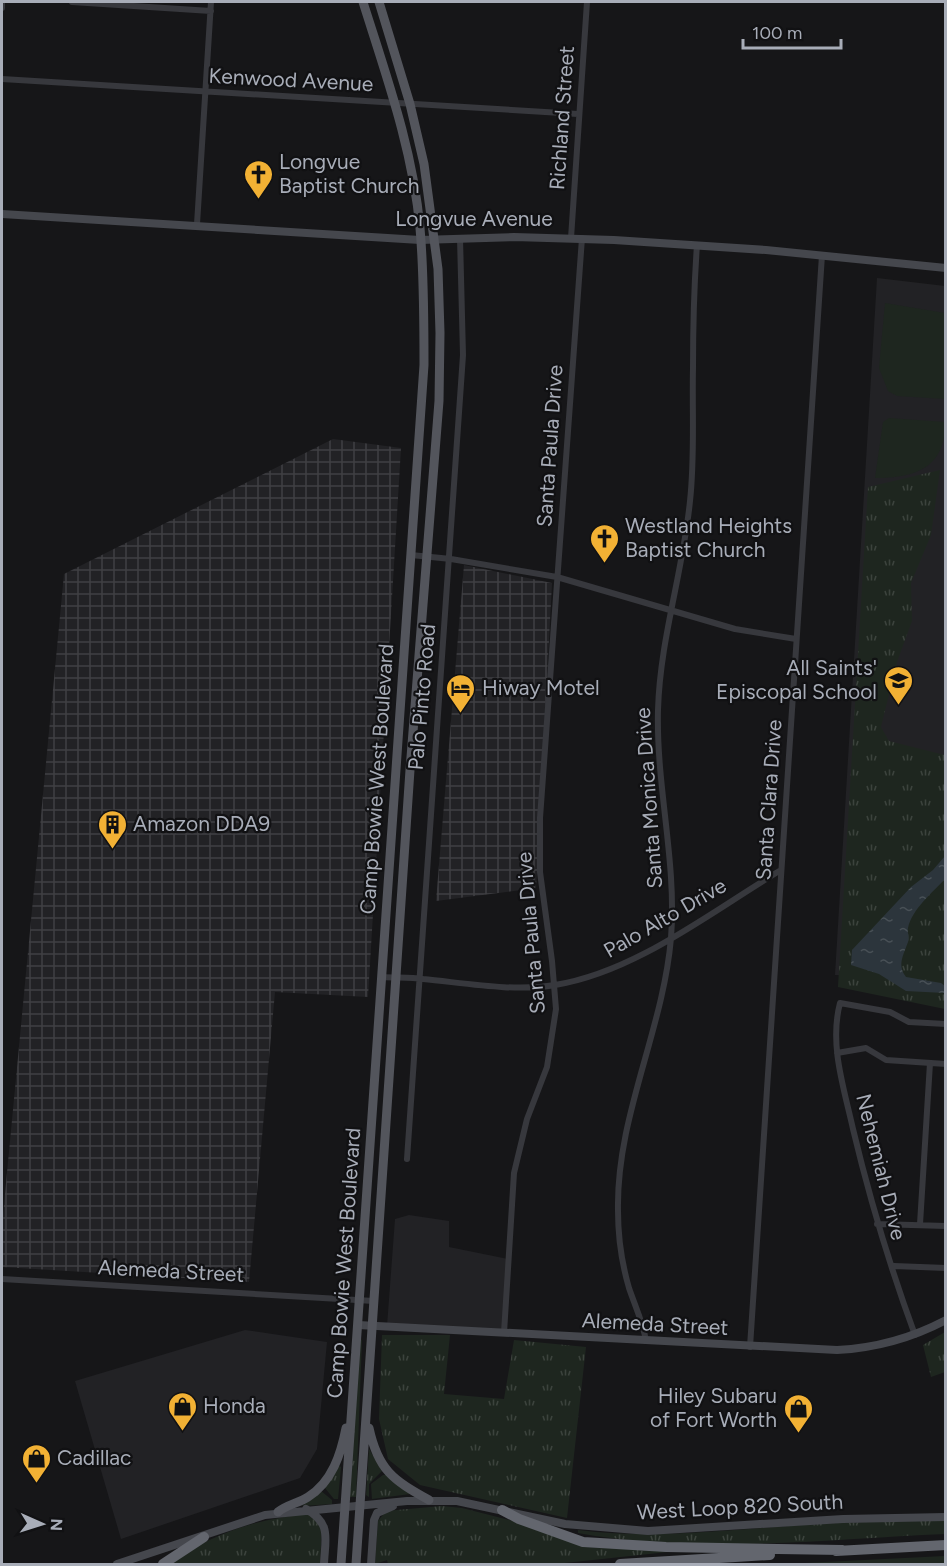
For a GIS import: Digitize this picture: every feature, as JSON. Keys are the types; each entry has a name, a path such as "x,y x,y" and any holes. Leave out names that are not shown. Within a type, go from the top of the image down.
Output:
{"highway":[{"path":"502,1510 519,1519 582,1542 666,1547 842,1550"},
{"path":"163,1564 204,1537"},
{"path":"620,1564 945,1545"}],"main road":[{"name":"Camp Bowie West Boulevard","path":"341,1564 424,365 420,240 410,165 395,103 363,2"},
{"name":"Camp Bowie West Boulevard","path":"356,1564 395,978 438,401 440,299 435,239 424,164 410,104 379,2"},
{"name":"Longvue Avenue","path":"2,214 197,224 420,240 582,238 822,255 945,268"},
{"path":"395,769 410,770"},
{"name":"Alemeda Street","path":"358,1325 750,1347 852,1349 881,1346 915,1335 945,1320"},
{"path":"279,1512 311,1496 327,1480 343,1443 354,1396"},
{"path":"366,1415 374,1450 386,1472 405,1487 429,1500"},
{"path":"371,1564 374,1520 377,1513 384,1507 407,1501"},
{"name":"West Loop 820 South","path":"117,1564 204,1537 237,1523 279,1512 407,1501 457,1501 565,1524 648,1531 843,1519 945,1517"},
{"path":"306,1509 316,1515 325,1527 324,1564"}],"street":[{"path":"2,2 2,8"},
{"path":"72,2 211,11"},
{"path":"197,224 212,2"},
{"name":"Richland Street","path":"571,238 587,2"},
{"name":"Kenwood Avenue","path":"2,79 578,114"},
{"name":"Palo Pinto Road","path":"407,1159 411,1073 420,978 435,741 451,559 464,355 460,238"},
{"name":"Santa Paula Drive","path":"504,1333 514,1173 520,1145 551,1047 556,1009 540,872 540,850 582,238"},
{"name":"Santa Monica Drive","path":"646,1341 621,1254 618,1180 624,1140 664,988 671,938 672,883 658,717 663,648 690,503 695,446 692,370 696,245"},
{"name":"Santa Clara Drive","path":"750,1347 822,255"},
{"path":"411,555 451,559 557,577 735,629 796,639"},
{"name":"Palo Alto Drive","path":"382,977 527,987 555,985 614,968 671,938 781,870"},
{"name":"Nehemiah Drive","path":"915,1335 894,1266 887,1259 877,1224 834,1032 840,1003 890,1012 909,1022 945,1024"},
{"path":"837,1053 866,1048 886,1060 945,1065"},
{"path":"920,1224 930,1064"},
{"path":"877,1224 945,1226"},
{"path":"894,1266 945,1268"},
{"name":"Alemeda Street","path":"2,1279 374,1301"}],"shaded area":[{"name":"All Saints' Episcopal School","path":"877,278 945,286 945,980 835,975"},
{"path":"333,439 401,448 368,997 275,992 249,1282 2,1267 2,1225 64,574"},
{"path":"464,565 552,583 536,888 436,901"},
{"path":"409,1215 449,1221 449,1247 508,1259 504,1333 387,1326 395,1219"},
{"path":"245,1330 327,1342 317,1449 300,1478 121,1539 75,1381"}],"green space":[{"path":"885,303 945,313 945,399 897,396 888,391 879,368"},
{"path":"889,418 945,422 944,438 934,460 925,467 903,476 875,478 883,422"},
{"path":"940,470 931,535 911,583 912,621 897,662 881,727 889,741 945,755 945,1009 838,987 868,487"},
{"path":"945,1332 945,1372 931,1377 923,1345"},
{"path":"382,1335 450,1335 444,1394 504,1399 514,1340 586,1347 567,1518 420,1485 388,1459 379,1419"},
{"path":"362,1339 356,1497 349,1497 360,1342"},
{"path":"369,1449 382,1471 369,1484 369,1497 366,1495"},
{"path":"338,1465 341,1467 338,1499 334,1499 325,1488"},
{"path":"383,1475 410,1494 372,1499 371,1484"},
{"path":"321,1491 332,1500 332,1504 302,1506"},
{"path":"442,1506 462,1508 521,1523 589,1547 677,1551 555,1564 388,1564 387,1560 375,1564 378,1521 386,1511"},
{"path":"306,1514 314,1517 322,1527 320,1564 167,1564 201,1544 234,1530 268,1520"},
{"path":"946,1520 945,1534 761,1544 669,1543 624,1540 578,1533 578,1530 632,1534 684,1533 887,1521"},
{"path":"945,1556 945,1564 785,1564"}],"water":[{"path":"945,856 945,879 924,901 910,921 909,940 901,964 906,977 941,983 945,986 945,993 906,991 879,974 851,965 852,950 911,887 933,870"}],"place":[{"name":"Longvue Baptist Church","path":"258,200"},
{"name":"Westland Heights Baptist Church","path":"604,564"},
{"name":"All Saints' Episcopal School","path":"898,706"},
{"name":"Hiway Motel","path":"461,714"},
{"name":"Amazon DDA9","path":"112,850"},
{"name":"Honda","path":"182,1432"},
{"name":"Hiley Subaru of Fort Worth","path":"798,1434"},
{"name":"Cadillac","path":"36,1484"}]}
